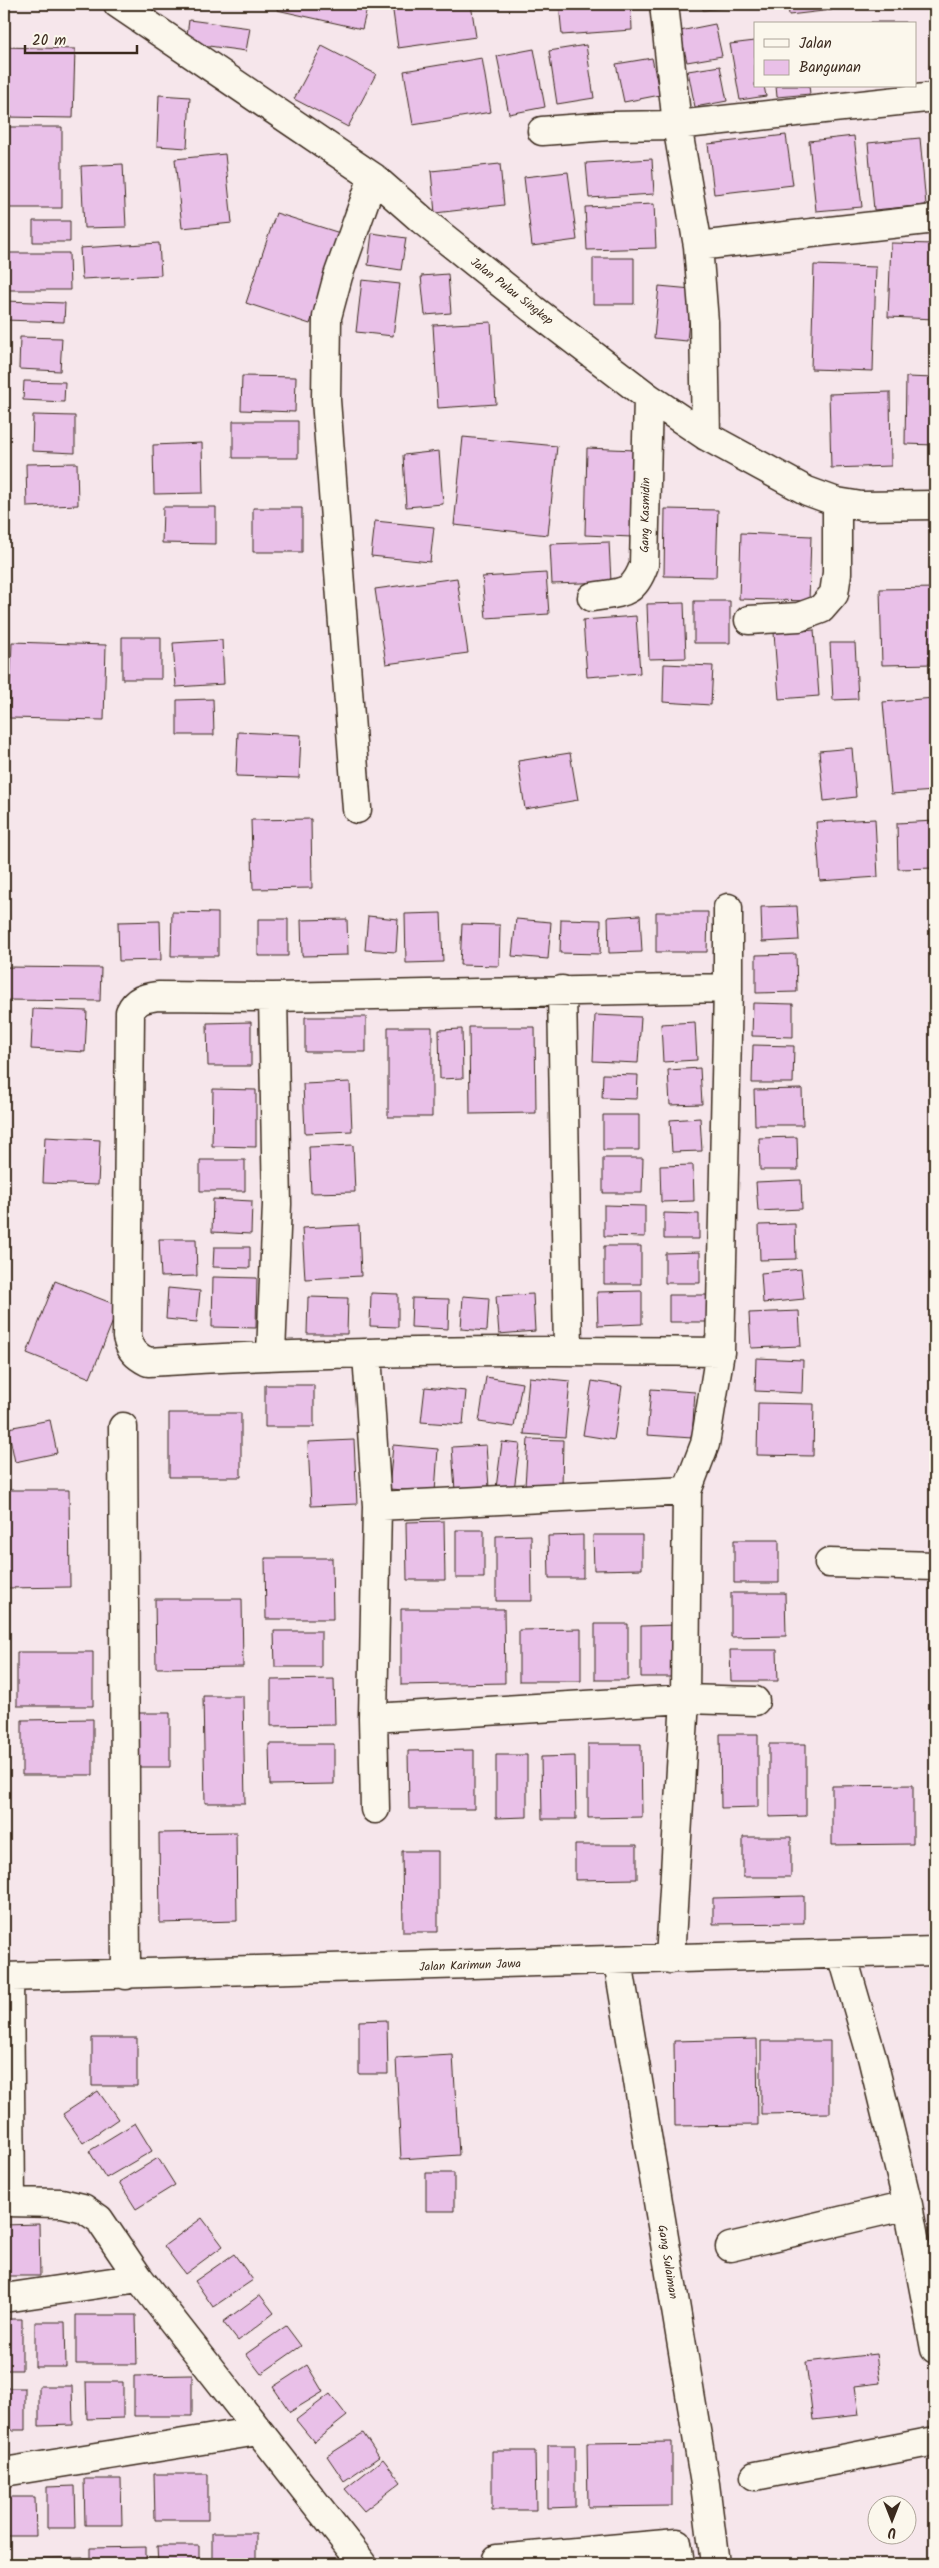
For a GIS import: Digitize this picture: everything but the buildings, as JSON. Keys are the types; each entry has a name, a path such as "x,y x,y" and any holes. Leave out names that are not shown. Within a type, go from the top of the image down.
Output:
{"street":[{"name":"Jalan Pulau Singkep","path":"118,4 374,177 488,273 648,397 706,436 807,491 837,502 861,506 935,505"},
{"path":"664,4 677,125 698,246 704,322 706,436"},
{"path":"542,131 609,126 677,125 935,97"},
{"path":"357,809 326,400 327,317 338,276 374,177"},
{"path":"698,246 935,219"},
{"name":"Gang Kasmidin","path":"592,597 627,591 638,581 644,565 648,397"},
{"path":"749,620 799,617 820,609 834,594 837,572 837,502"},
{"path":"670,1958 685,1699 687,1491 705,1444 720,1352 728,908"},
{"path":"720,1352 568,1350 271,1354 148,1362 137,1357 129,1346 127,1337 130,1012 133,1005 140,999 158,996 273,997 728,988"},
{"path":"562,990 568,1350"},
{"path":"271,1354 277,1204 273,997"},
{"path":"367,1354 377,1506 374,1718 375,1809"},
{"path":"122,1427 126,1975"},
{"path":"377,1506 687,1491"},
{"path":"829,1563 935,1566"},
{"path":"374,1718 685,1699 755,1701"},
{"name":"Jalan Karimun Jawa","path":"6,1977 935,1951"},
{"path":"842,1954 872,2057 908,2205 935,2349"},
{"name":"Gang Sulaiman","path":"618,1961 705,2484 715,2564"},
{"path":"6,1977 7,2202 62,2203 83,2208 99,2220 139,2278 363,2564"},
{"path":"730,2247 908,2205"},
{"path":"4,2298 139,2278"},
{"path":"4,2472 258,2431"},
{"path":"754,2476 935,2441"},
{"path":"497,2559 677,2543 680,2564"}]}
